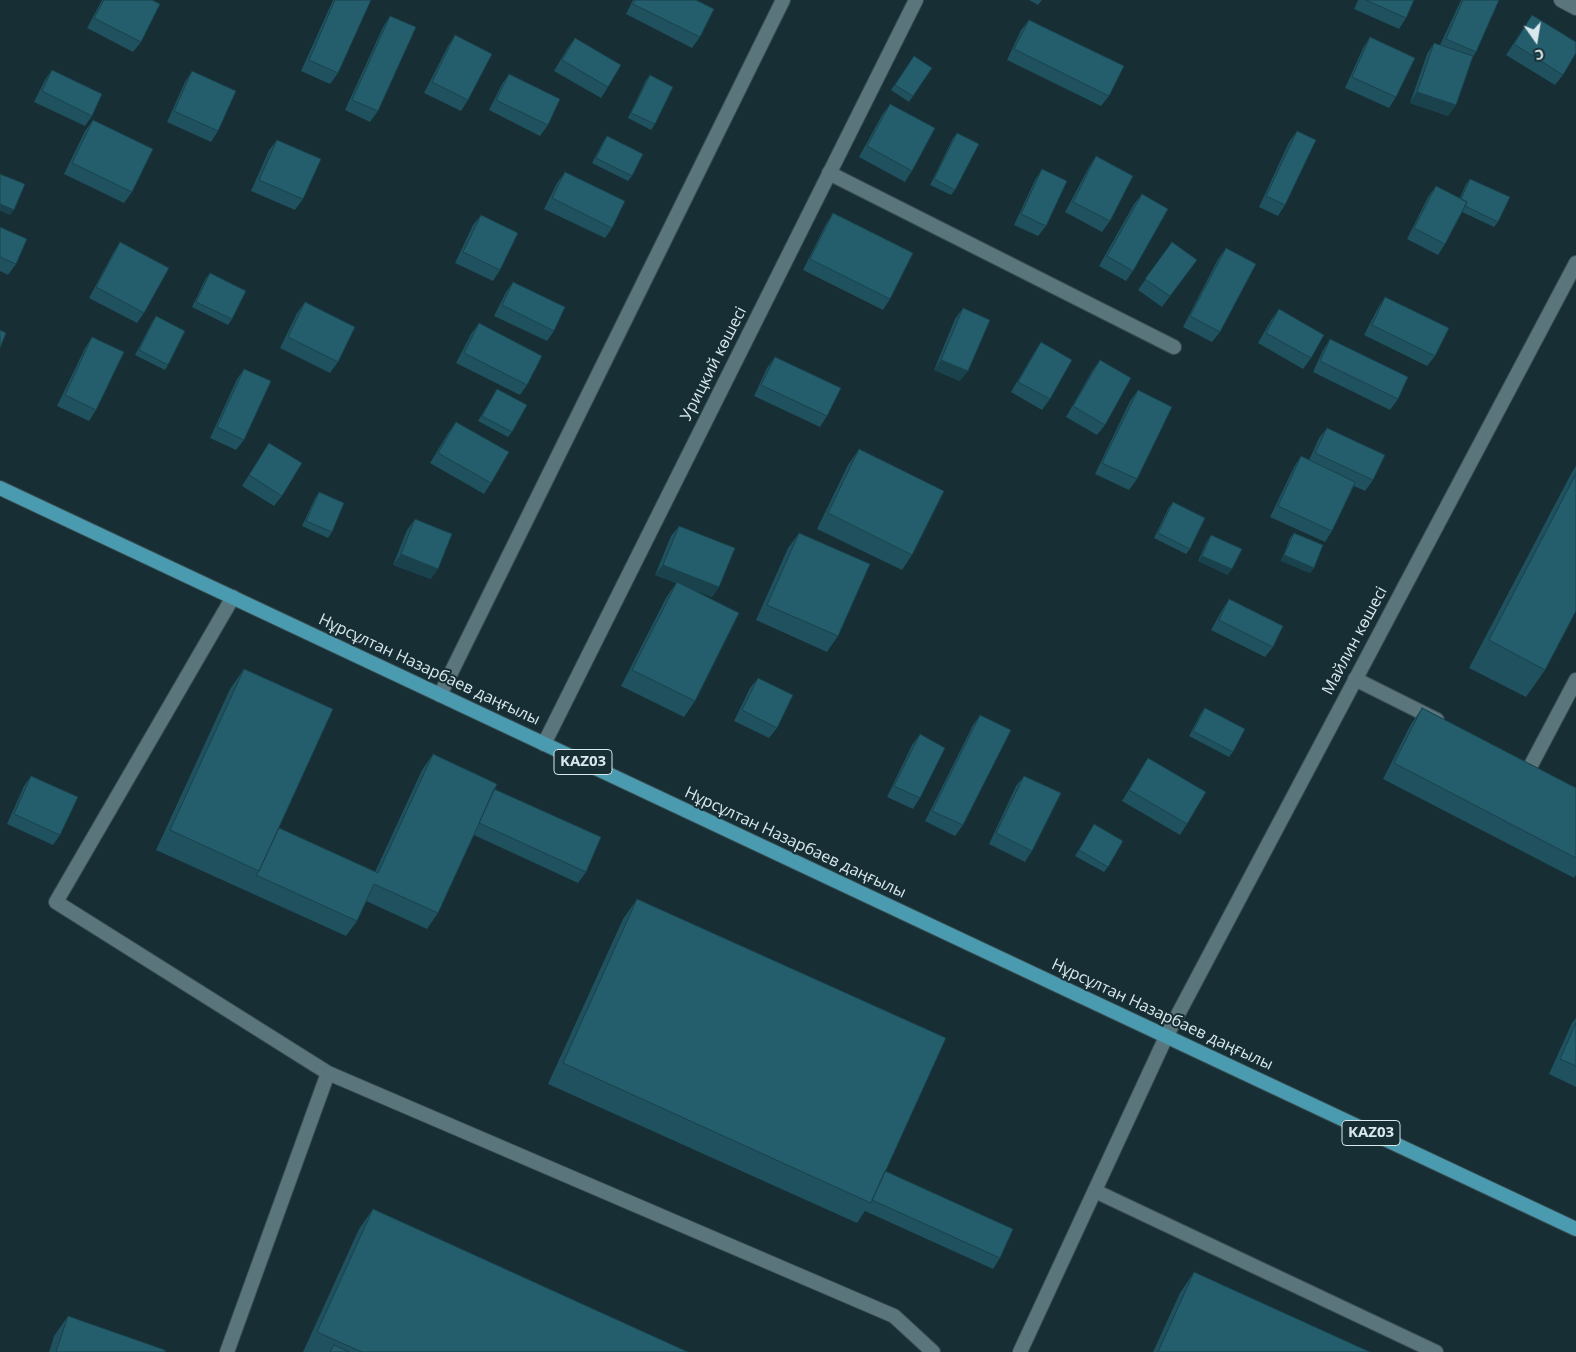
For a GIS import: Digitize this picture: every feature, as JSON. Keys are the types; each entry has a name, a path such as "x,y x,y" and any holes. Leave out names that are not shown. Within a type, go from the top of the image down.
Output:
{"main road":[{"name":"Нұрсұлтан Назарбаев даңғылы","path":"0,488 1576,1229"}],"street":[{"path":"440,695 783,0"},
{"name":"Урицкий көшесі","path":"544,744 916,0"},
{"path":"1561,0 1576,8"},
{"path":"830,173 1174,347"},
{"name":"Майлин көшесі","path":"1020,1352 1166,1037 1576,263"},
{"path":"232,597 56,902 328,1073 894,1316 933,1352"},
{"path":"1355,679 1452,728"},
{"path":"1546,775 1526,765 1576,680"},
{"path":"227,1352 328,1073"},
{"path":"1095,1191 1436,1352"}],"building":[{"path":"104,0 152,0 160,4 141,42 94,18"},
{"path":"335,0 371,0 338,73 309,60"},
{"path":"635,0 696,0 714,9 700,37 633,4"},
{"path":"1366,0 1414,0 1406,18"},
{"path":"1463,0 1499,0 1476,52 1446,39"},
{"path":"1532,15 1576,42 1576,53 1563,75 1514,44"},
{"path":"390,16 416,27 378,111 352,100"},
{"path":"1029,20 1124,66 1109,96 1014,49"},
{"path":"455,35 492,54 468,100 432,82"},
{"path":"1370,37 1415,58 1396,97 1352,77"},
{"path":"575,38 621,65 608,87 562,60"},
{"path":"1434,43 1473,56 1456,105 1417,92"},
{"path":"914,56 932,68 913,96 895,85"},
{"path":"52,70 102,94 92,116 42,91"},
{"path":"192,71 236,91 218,131 174,111"},
{"path":"509,74 560,99 548,125 496,100"},
{"path":"650,75 673,87 655,124 631,113"},
{"path":"890,104 935,128 912,171 867,146"},
{"path":"93,120 153,149 132,192 72,163"},
{"path":"1297,131 1316,140 1285,205 1266,196"},
{"path":"957,133 979,144 955,190 934,179"},
{"path":"607,136 643,154 632,176 596,158"},
{"path":"277,140 321,159 303,199 259,180"},
{"path":"1096,156 1133,176 1110,221 1073,202"},
{"path":"1042,169 1067,181 1046,226 1021,214"},
{"path":"565,172 625,201 612,228 552,198"},
{"path":"0,174 25,184 14,210 0,204"},
{"path":"1470,179 1510,197 1498,222 1465,206 1467,202 1461,199"},
{"path":"1436,186 1467,202 1445,244 1414,228"},
{"path":"1142,194 1168,209 1133,271 1107,256"},
{"path":"833,213 913,253 890,299 810,259"},
{"path":"481,215 518,233 500,270 463,252"},
{"path":"0,227 27,239 16,264 0,257"},
{"path":"120,242 169,268 144,313 96,287"},
{"path":"1172,242 1197,260 1170,296 1145,279"},
{"path":"1226,248 1256,264 1220,332 1190,316"},
{"path":"210,273 246,291 232,319 196,302"},
{"path":"513,282 565,307 554,331 502,305"},
{"path":"1385,297 1449,328 1435,356 1372,325"},
{"path":"305,302 355,327 338,362 288,337"},
{"path":"963,308 990,320 968,371 941,360"},
{"path":"1279,309 1324,335 1311,358 1266,333"},
{"path":"156,316 185,331 168,365 139,350"},
{"path":"479,323 542,356 527,385 464,353"},
{"path":"0,330 6,333 0,348"},
{"path":"92,337 124,352 96,410 65,395"},
{"path":"1330,339 1408,377 1398,399 1320,361"},
{"path":"1041,342 1072,360 1050,399 1018,382"},
{"path":"775,357 841,388 827,416 761,385"},
{"path":"1100,360 1131,378 1105,425 1073,406"},
{"path":"244,369 271,381 244,440 217,427"},
{"path":"497,389 527,405 512,432 482,416"},
{"path":"1138,390 1172,407 1137,479 1102,463"},
{"path":"456,422 509,452 491,483 438,453"},
{"path":"1327,428 1385,455 1373,480 1315,453"},
{"path":"269,443 302,463 282,496 249,475"},
{"path":"859,449 944,491 912,555 828,513"},
{"path":"1301,456 1355,482 1332,531 1278,506"},
{"path":"1576,474 1576,611 1545,670 1489,640"},
{"path":"319,492 344,503 332,532 306,521"},
{"path":"1173,502 1205,518 1190,549 1158,533"},
{"path":"415,519 452,534 438,569 401,554"},
{"path":"679,526 735,548 719,587 663,565"},
{"path":"799,533 870,564 838,636 767,605"},
{"path":"1294,533 1323,545 1314,568 1284,555"},
{"path":"1211,535 1242,549 1232,569 1202,556"},
{"path":"677,582 739,613 695,701 632,670"},
{"path":"1229,599 1283,626 1273,647 1219,620"},
{"path":"244,669 333,709 259,871 170,830"},
{"path":"758,678 793,695 777,728 742,710"},
{"path":"1205,708 1245,729 1233,752 1193,731"},
{"path":"1422,708 1576,788 1576,858 1394,763"},
{"path":"980,715 1011,730 963,825 932,811"},
{"path":"920,734 945,748 920,798 894,786"},
{"path":"433,754 497,784 438,913 374,884 357,921 256,875 279,828 378,873"},
{"path":"1148,758 1206,792 1187,824 1129,790"},
{"path":"31,776 78,797 60,835 14,814"},
{"path":"1024,776 1061,793 1032,851 996,833"},
{"path":"494,789 601,837 586,872 479,823"},
{"path":"1094,824 1123,841 1108,867 1079,850"},
{"path":"637,899 946,1038 871,1203 563,1063"},
{"path":"1576,1023 1576,1066 1560,1059"},
{"path":"885,1171 1013,1229 1000,1258 872,1200"},
{"path":"373,1209 688,1352 362,1352 317,1332"},
{"path":"1194,1272 1370,1352 1158,1352"},
{"path":"68,1316 165,1350 165,1352 56,1352"},
{"path":"334,1345 349,1352 330,1352"}]}
